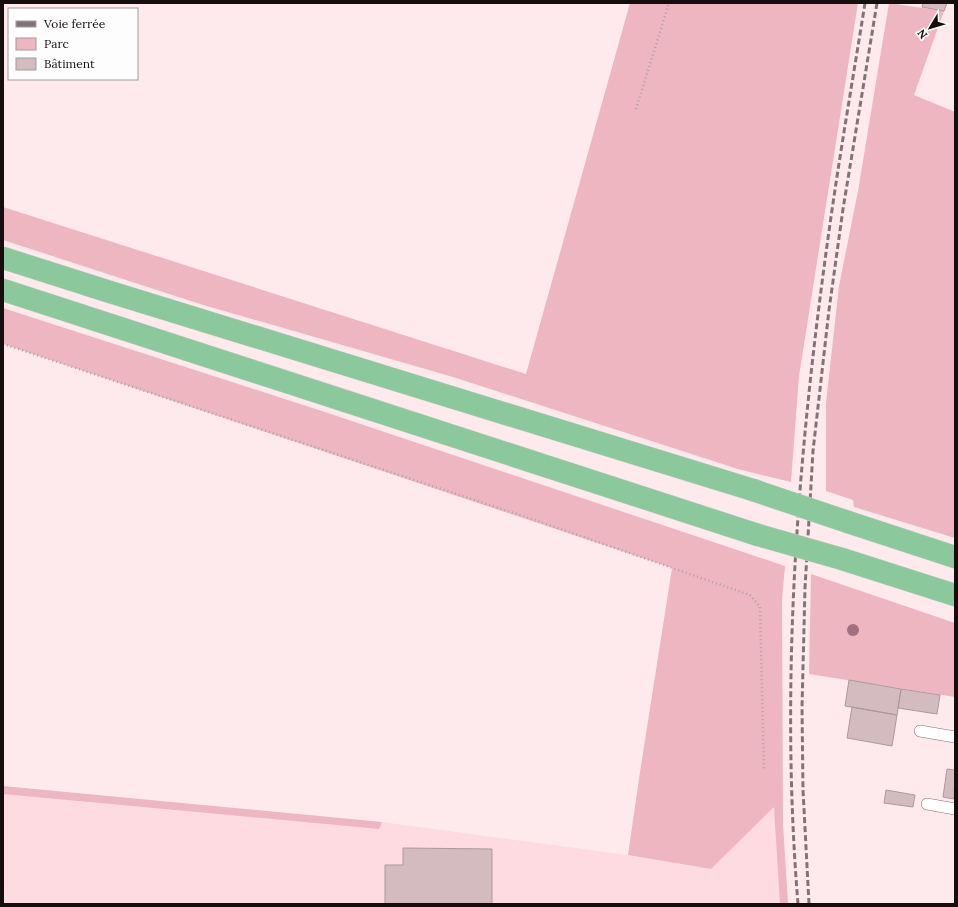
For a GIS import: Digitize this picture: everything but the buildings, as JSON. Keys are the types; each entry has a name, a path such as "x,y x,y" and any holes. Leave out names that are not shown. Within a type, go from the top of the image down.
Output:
{"highway":[{"path":"3,258 753,490 955,557"},
{"path":"3,290 758,535 842,559 955,595"}],"lane":[{"path":"920,731 955,737"},
{"path":"927,804 955,809"}],"path":[{"path":"636,109 669,3"},
{"path":"3,344 522,516 750,595 760,607 764,772"}],"shaded area":[{"path":"3,788 382,822 628,855 711,869 774,806 786,904 3,904"}],"green space":[{"path":"630,3 858,3 799,376 791,482 738,469 453,377 200,304 3,240 3,207 526,374"},
{"path":"889,3 944,11 914,95 955,112 955,538 854,507 853,500 826,491 826,403 839,286 858,191"},
{"path":"3,308 325,412 785,566 782,600 783,824 788,904 780,904 774,807 711,869 628,855 672,568 3,344"},
{"path":"811,574 955,623 955,697 809,674"},
{"path":"3,786 382,822 379,829 3,794"}],"railway":[{"path":"798,904 793,817 791,730 792,643 802,469 820,296 865,3"},
{"path":"809,904 803,790 802,707 805,588 813,451 829,310 843,209 877,3"}]}
